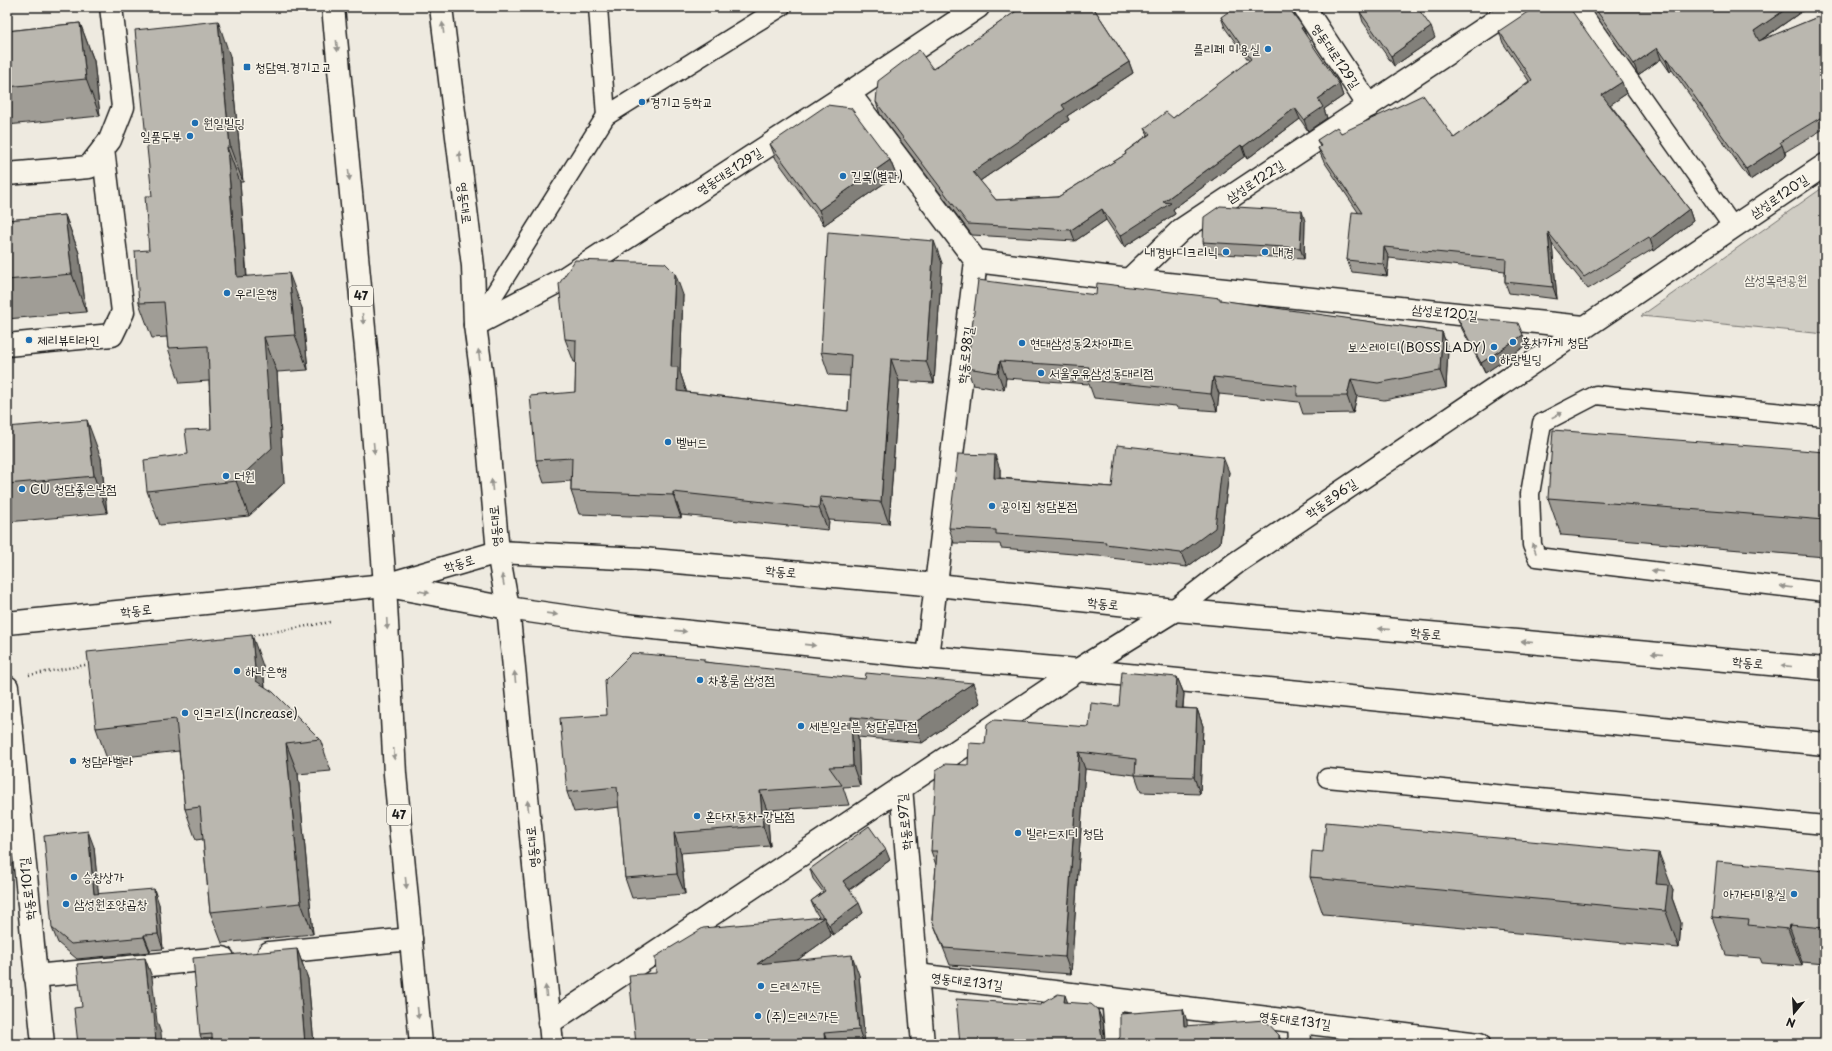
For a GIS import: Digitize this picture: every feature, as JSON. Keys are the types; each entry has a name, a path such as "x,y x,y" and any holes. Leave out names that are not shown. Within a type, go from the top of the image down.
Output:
{"street":[{"path":"7,174 89,167 104,149 115,130 123,107 111,7"},
{"name":"47","path":"333,7 368,372 385,585 395,774 421,1044"},
{"name":"영동대로","path":"441,7 473,266 475,325 482,378 498,552 508,608 552,1044"},
{"name":"영동대로129길","path":"475,325 565,278 978,7"},
{"name":"영동대로129길","path":"1304,7 1369,106"},
{"name":"삼성로122길","path":"1129,280 1181,230 1517,7"},
{"path":"849,93 976,261 1129,280"},
{"path":"7,345 112,335 123,312 104,149"},
{"name":"삼성로120길","path":"1129,280 1584,327 1825,165"},
{"name":"학동로98길","path":"927,657 976,261"},
{"name":"학동로96길","path":"1078,670 1175,610 1236,563 1584,327"},
{"name":"학동로","path":"7,623 385,585 498,552 642,559 937,585 1175,610 1825,669"},
{"name":"학동로","path":"385,585 508,608 625,625 927,657 1078,670 1825,744"},
{"name":"학동로97길","path":"923,1044 901,787 1078,670"},
{"name":"학동로101길","path":"15,681 35,976 43,1044"},
{"path":"549,1023 901,787"},
{"path":"35,976 411,939"},
{"name":"영동대로131길","path":"917,975 1479,1044"},
{"path":"1299,1021 1300,1044"}],"lane":[{"path":"598,7 606,116"},
{"path":"475,325 606,116 781,7"},
{"path":"1578,7 1733,227"},
{"path":"1825,417 1596,395 1542,423 1530,494 1532,545 1538,557 1825,592"},
{"path":"1327,778 1825,825"},
{"path":"1111,998 1116,1044"}],"path":[{"path":"243,637 330,622"},
{"path":"15,681 94,664"}],"green space":[{"name":"삼성목련공원","path":"1825,186 1825,334 1641,316"}],"building":[{"path":"1022,7 1093,7 1129,62 1062,105 1065,109 973,172 996,200 1058,197 1126,154 1125,152 1150,134 1145,128 1166,112 1173,118 1251,59 1221,17 1235,7 1288,7 1303,27 1301,28 1339,84 1318,99 1323,107 1304,120 1295,108 1243,147 1241,145 1163,202 1171,203 1120,236 1102,209 1071,230 968,224 876,102 878,81 919,50 933,69"},
{"path":"1367,7 1417,7 1431,27 1391,56 1360,12"},
{"path":"1535,7 1569,7 1622,82 1602,95 1689,209 1650,239 1649,237 1584,277 1548,232 1553,287 1505,282 1506,259 1384,247 1383,264 1347,260 1352,212 1362,213 1318,148 1321,146 1317,140 1337,127 1341,133 1423,95 1454,138 1532,80 1499,31"},
{"path":"1594,7 1789,7 1754,31 1759,41 1825,14 1825,115 1780,142 1782,145 1746,169 1668,59 1666,61 1657,48 1634,64"},
{"path":"218,21 230,147 227,147 237,277 289,273 295,335 264,337 272,448 236,481 147,491 144,460 188,454 185,430 211,429 208,346 168,348 164,302 139,303 135,251 149,250 145,196 152,196 135,30"},
{"path":"80,23 86,79 7,87 7,31"},
{"path":"827,105 851,108 890,160 819,210 770,144"},
{"path":"1220,206 1302,211 1300,248 1203,242 1204,217"},
{"path":"65,215 72,274 7,280 7,220"},
{"path":"828,232 934,241 926,361 891,359 881,502 820,497 819,508 673,492 673,495 571,491 572,458 536,460 530,396 575,392 576,340 565,339 559,284 575,260 665,263 675,273 671,367 678,367 677,391 848,411 851,355 821,352"},
{"path":"978,280 1096,295 1097,283 1220,298 1220,300 1442,332 1440,371 1378,383 1351,379 1347,396 1297,396 1297,386 1213,377 1211,394 1171,390 1171,388 1088,380 1089,367 1000,361 998,373 967,368"},
{"name":"하랑빌딩","path":"1457,317 1518,323 1523,335 1481,363"},
{"path":"87,420 94,476 7,484 7,427"},
{"path":"1553,430 1825,452 1825,520 1548,498"},
{"path":"1117,445 1223,457 1215,528 1181,553 1105,544 1106,542 996,534 996,530 949,528 958,454 995,455 994,478 1112,487"},
{"path":"252,635 256,681 273,692 320,739 286,743 301,903 210,912 200,807 185,809 176,719 96,728 87,652"},
{"path":"632,653 704,659 704,662 865,679 866,673 973,683 914,723 851,717 853,766 829,767 842,785 760,791 763,826 674,833 677,874 625,878 617,787 567,792 560,718 607,715 605,680"},
{"path":"1122,672 1177,677 1175,708 1197,709 1194,777 1135,775 1136,759 1079,752 1065,957 944,948 932,920 937,851 931,851 936,770 945,764 968,765 969,743 985,744 987,725 994,720 1089,727 1091,703 1119,706"},
{"path":"1326,822 1659,853 1656,884 1668,885 1665,911 1310,877 1312,851 1323,852"},
{"path":"869,826 886,850 843,881 859,903 829,925 811,901 825,891 810,869"},
{"name":"승창상가","path":"88,831 94,894 154,889 158,934 144,935 144,937 71,944 52,928 44,836"},
{"path":"1717,861 1825,871 1825,928 1789,925 1788,929 1748,925 1749,920 1712,917"},
{"name":"드레스가든","path":"824,917 757,964 852,955 859,1030 824,1033 825,1044 636,1044 629,975 656,973 655,957 703,928"},
{"path":"297,949 305,1044 212,1044 212,1034 200,1035 193,958"},
{"path":"145,958 151,1013 154,1013 156,1044 78,1044 74,1008 82,1007 77,964"},
{"path":"1058,994 1065,995 1064,1002 1091,1004 1098,1010 1102,1038 1106,1042 1111,1043 1117,1041 1120,1037 1120,1014 1183,1009 1184,1026 1265,1020 1279,1035 1279,1044 960,1044 956,999 1041,1005"}],"place":[{"name":"플리페 미용실","path":"1268,49"},
{"name":"청담역.경기고교","path":"247,67"},
{"name":"경기고등학교","path":"642,102"},
{"name":"원일빌딩","path":"195,123"},
{"name":"일품두부","path":"190,136"},
{"name":"길목(별관)","path":"843,176"},
{"name":"내경바디크리닉","path":"1226,252"},
{"name":"내경","path":"1265,252"},
{"name":"우리은행","path":"227,293"},
{"name":"제리뷰티라인","path":"29,340"},
{"name":"홍차가게 청담","path":"1513,342"},
{"name":"현대삼성동2차아파트","path":"1022,343"},
{"name":"보스레이디(BOSS LADY)","path":"1494,347"},
{"name":"하랑빌딩","path":"1492,359"},
{"name":"서울우유삼성동대리점","path":"1041,373"},
{"name":"벨버드","path":"668,442"},
{"name":"더원","path":"226,476"},
{"name":"CU 청담좋은날점","path":"22,489"},
{"name":"공이집 청담본점","path":"992,506"},
{"name":"하나은행","path":"237,671"},
{"name":"차홍룸 삼성점","path":"700,680"},
{"name":"인크리즈(Increase)","path":"185,713"},
{"name":"세븐일레븐 청담루나점","path":"801,726"},
{"name":"청담라벨라","path":"73,761"},
{"name":"혼다자동차-강남점","path":"697,816"},
{"name":"빌라드지디 청담","path":"1018,833"},
{"name":"승창상가","path":"74,877"},
{"name":"아가다미용실","path":"1794,894"},
{"name":"삼성원조양곱창","path":"66,904"},
{"name":"드레스가든","path":"761,986"},
{"name":"(주)드레스가든","path":"758,1016"}]}
